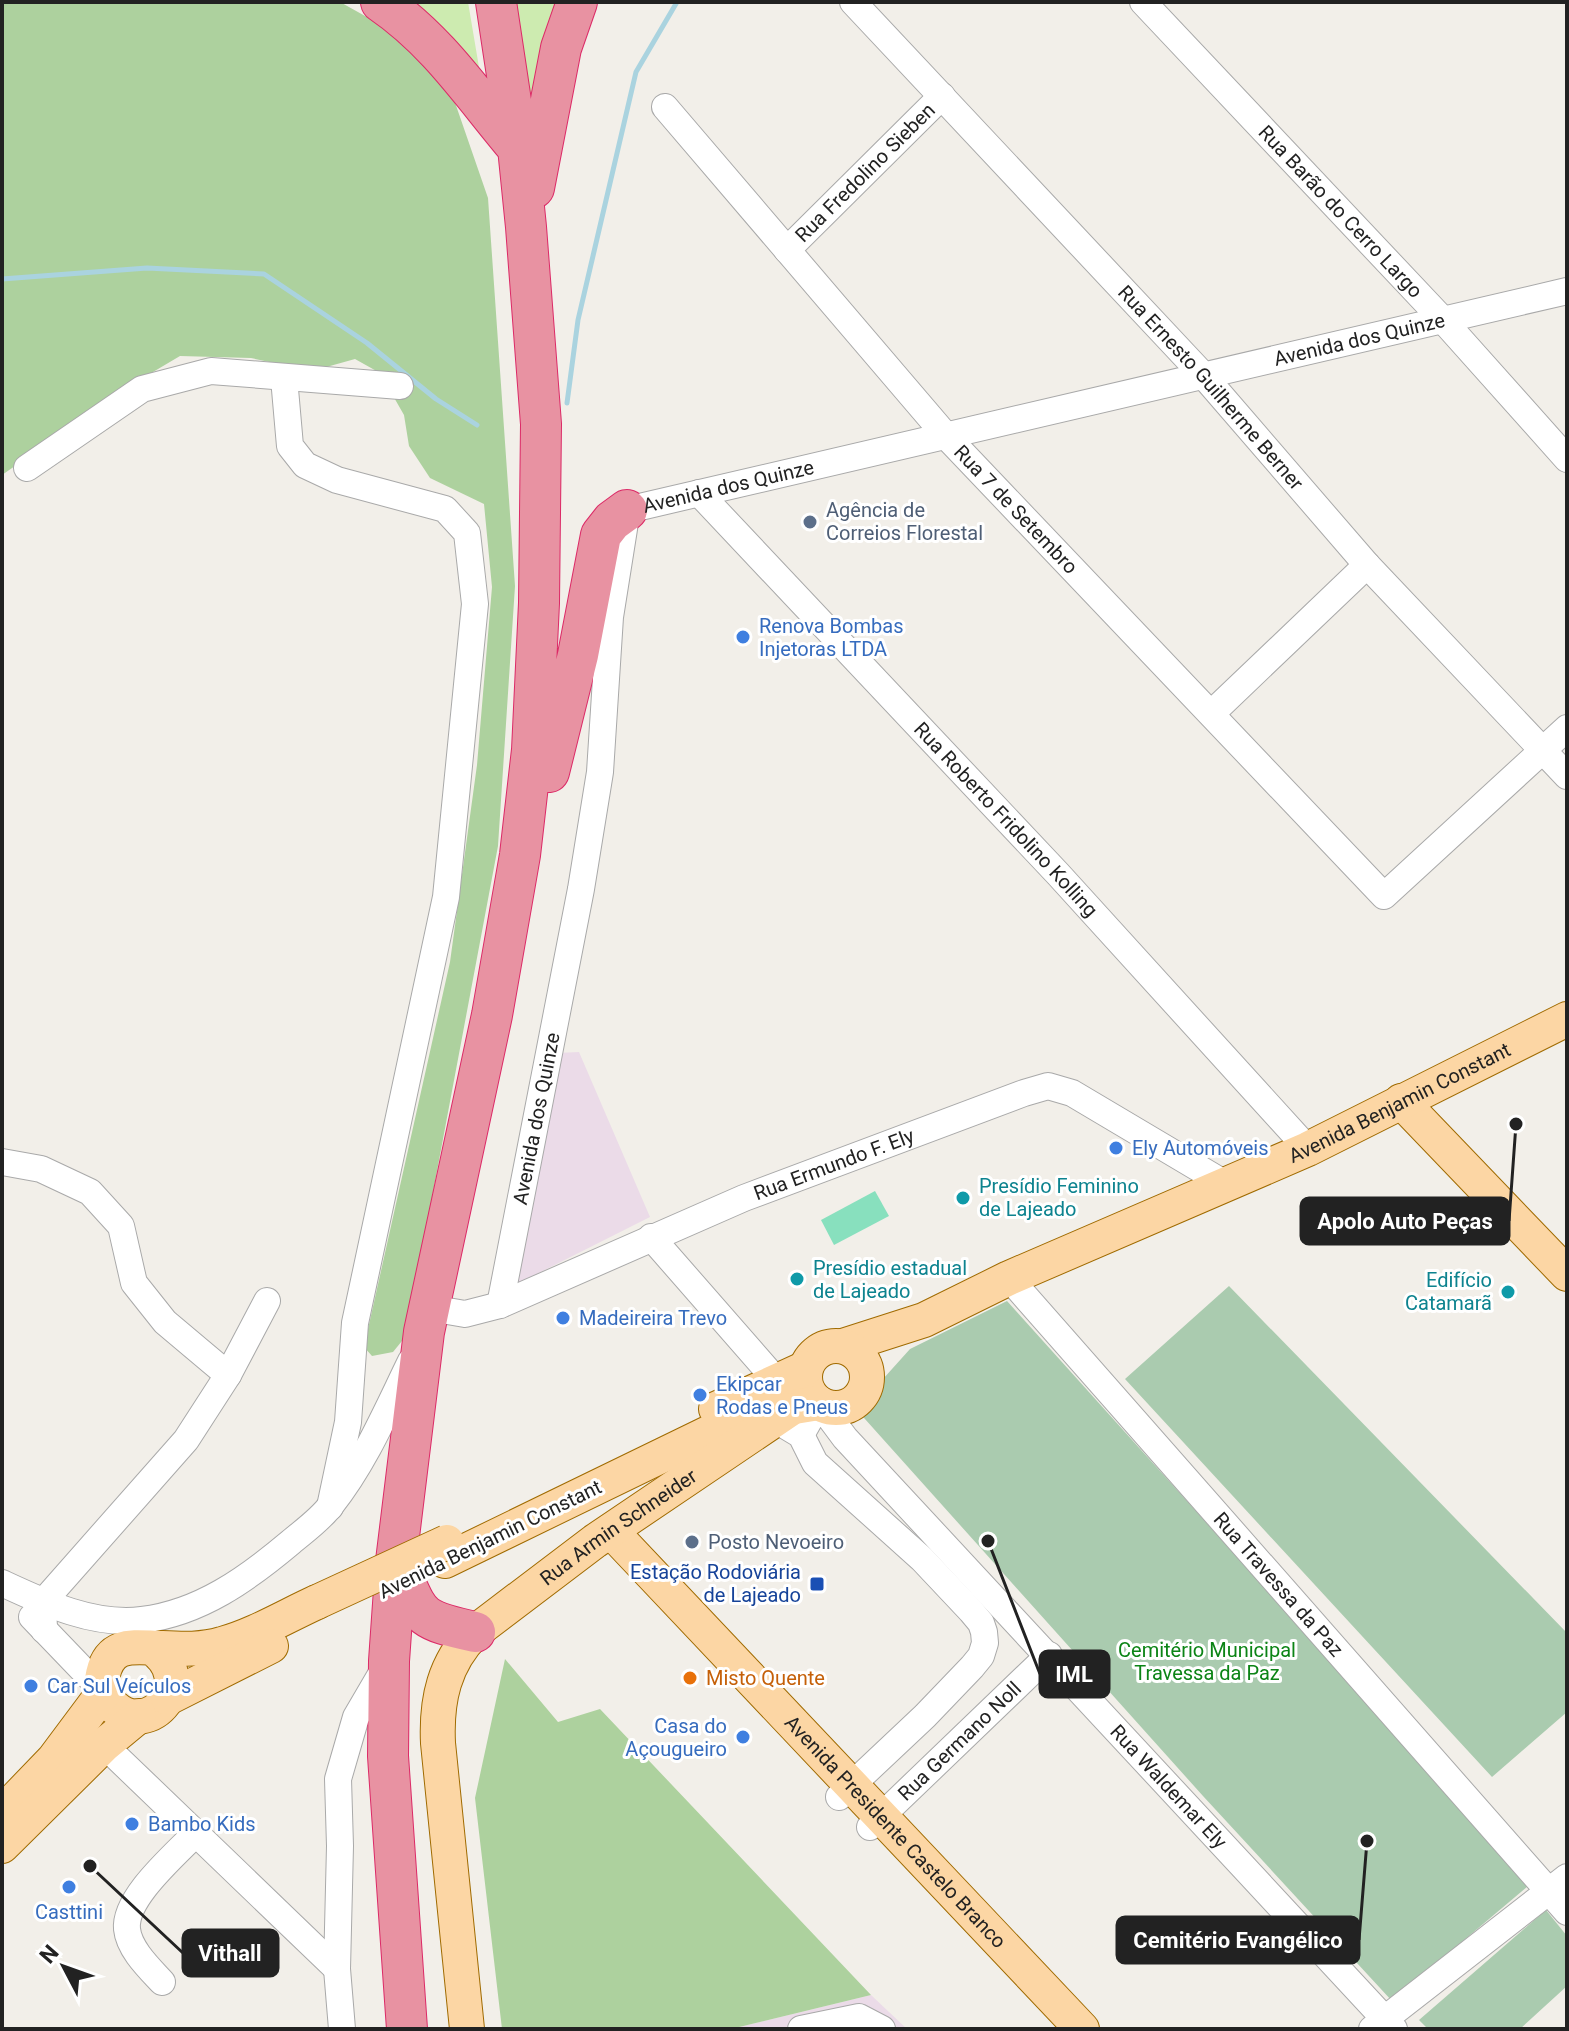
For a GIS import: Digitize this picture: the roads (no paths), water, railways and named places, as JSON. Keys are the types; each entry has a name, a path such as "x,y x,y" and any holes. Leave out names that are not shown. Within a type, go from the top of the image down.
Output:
{"highway":[{"path":"381,2 407,20 438,49 518,148"},
{"path":"407,2029 388,1756 389,1661 396,1561 427,1320 492,1015 520,855 532,750 539,603 541,424 518,148 496,2"},
{"path":"526,227 561,48 577,2"},
{"path":"520,855 542,802 578,655 601,535 612,521 627,510"},
{"path":"396,1561 416,1608 423,1615 437,1624 475,1632"}],"main road":[{"name":"Avenida Benjamin Constant","path":"843,1346 924,1320 1009,1278 1308,1149 1567,1019"},
{"path":"1411,1096 1565,1260"},
{"name":"Avenida Benjamin Constant","path":"867,1378 924,1320"},
{"path":"832,1346 843,1346 864,1361 867,1378 864,1390 856,1401 845,1407 832,1408 793,1404 812,1357 832,1346"},
{"name":"Avenida Benjamin Constant","path":"168,1698 318,1612 446,1552 793,1404"},
{"name":"Rua Armin Schneider","path":"467,2029 448,1856 437,1714 446,1672 475,1632 603,1536 793,1404"},
{"name":"Avenida Presidente Castelo Branco","path":"603,1536 1021,1977 1082,2029"},
{"name":"Avenida Benjamin Constant","path":"141,1647 191,1649 222,1645 318,1612"},
{"path":"2,1813 64,1768 104,1745 139,1716 151,1713 168,1698 172,1675 162,1655 141,1647 110,1659 102,1680 104,1692 117,1710 139,1716"},
{"path":"2,1846 64,1768 104,1692"},
{"name":"Avenida Presidente Castelo Branco","path":"1021,1977 1058,2029"}],"street":[{"name":"Rua Ernesto Guilherme Berner","path":"853,2 1203,375 1367,565 1567,776"},
{"name":"Rua Barão do Cerro Largo","path":"1143,2 1442,319 1567,459"},
{"name":"Rua Fredolino Sieben","path":"787,250 942,96"},
{"name":"Rua 7 de Setembro","path":"665,107 947,437 1384,896 1543,750"},
{"name":"Avenida dos Quinze","path":"500,1305 581,889 600,772 610,617 627,510 1567,291"},
{"path":"27,468 142,389 211,371 400,386"},
{"path":"284,378 290,446 305,465 337,480 445,509 467,533 475,604 446,897 355,1323 348,1422 330,1507"},
{"name":"Rua Roberto Fridolino Kolling","path":"699,493 1058,874 1308,1149"},
{"path":"1212,713 1367,565"},
{"path":"1543,750 1567,728"},
{"name":"Rua Ermundo F. Ely","path":"427,1320 500,1305 744,1198 1048,1086 1072,1093 1227,1185"},
{"path":"2,1162 41,1169 90,1192 121,1226 134,1283 165,1322 228,1375"},
{"path":"651,1237 793,1404 815,1463 922,1559 981,1623 985,1643 981,1656 925,1716 846,1791"},
{"name":"Rua Travessa da Paz","path":"1009,1278 1558,1884 1567,1912"},
{"path":"48,1613 186,1440 228,1375 267,1301"},
{"path":"48,1613 141,1620 203,1604 256,1571 330,1507 377,1433 427,1320"},
{"name":"Rua Waldemar Ely","path":"793,1404 845,1438 1049,1655 1383,2026"},
{"path":"2,1584 48,1613 141,1647 179,1611"},
{"path":"48,1613 104,1692"},
{"name":"Rua Germano Noll","path":"875,1822 1049,1655"},
{"path":"342,2029 337,1969 338,1779 356,1717 389,1661"},
{"path":"104,1745 337,1969"},
{"path":"162,1982 138,1954 127,1929 135,1897 196,1833"},
{"path":"1383,2026 1558,1884"},
{"path":"801,2029 859,2017 882,2029"}],"waterway":[{"path":"567,403 578,320 636,72 677,2"},
{"path":"2,279 147,268 264,274 367,343 436,399 477,425"}],"place":[{"name":"Agência de Correios Florestal","path":"810,522"},
{"name":"Renova Bombas Injetoras LTDA","path":"743,637"},
{"name":"Apolo Auto Peças","path":"1516,1124"},
{"name":"Ely Automóveis","path":"1116,1148"},
{"name":"Presídio Feminino de Lajeado","path":"963,1198"},
{"name":"Presídio estadual de Lajeado","path":"797,1279"},
{"name":"Edifício Catamarã","path":"1508,1292"},
{"name":"Madeireira Trevo","path":"563,1318"},
{"name":"Ekipcar Rodas e Pneus","path":"700,1395"},
{"name":"IML","path":"988,1541"},
{"name":"Posto Nevoeiro","path":"692,1542"},
{"name":"Estação Rodoviária de Lajeado","path":"817,1584"},
{"name":"Misto Quente","path":"690,1678"},
{"name":"Car Sul Veículos","path":"31,1686"},
{"name":"Casa do Açougueiro","path":"743,1737"},
{"name":"Bambo Kids","path":"132,1824"},
{"name":"Cemitério Evangélico","path":"1367,1841"},
{"name":"Vithall","path":"90,1866"},
{"name":"Casttini","path":"69,1887"}],"park label":[{"name":"Cemitério Municipal Travessa da Paz","path":"1207,1662"}]}
